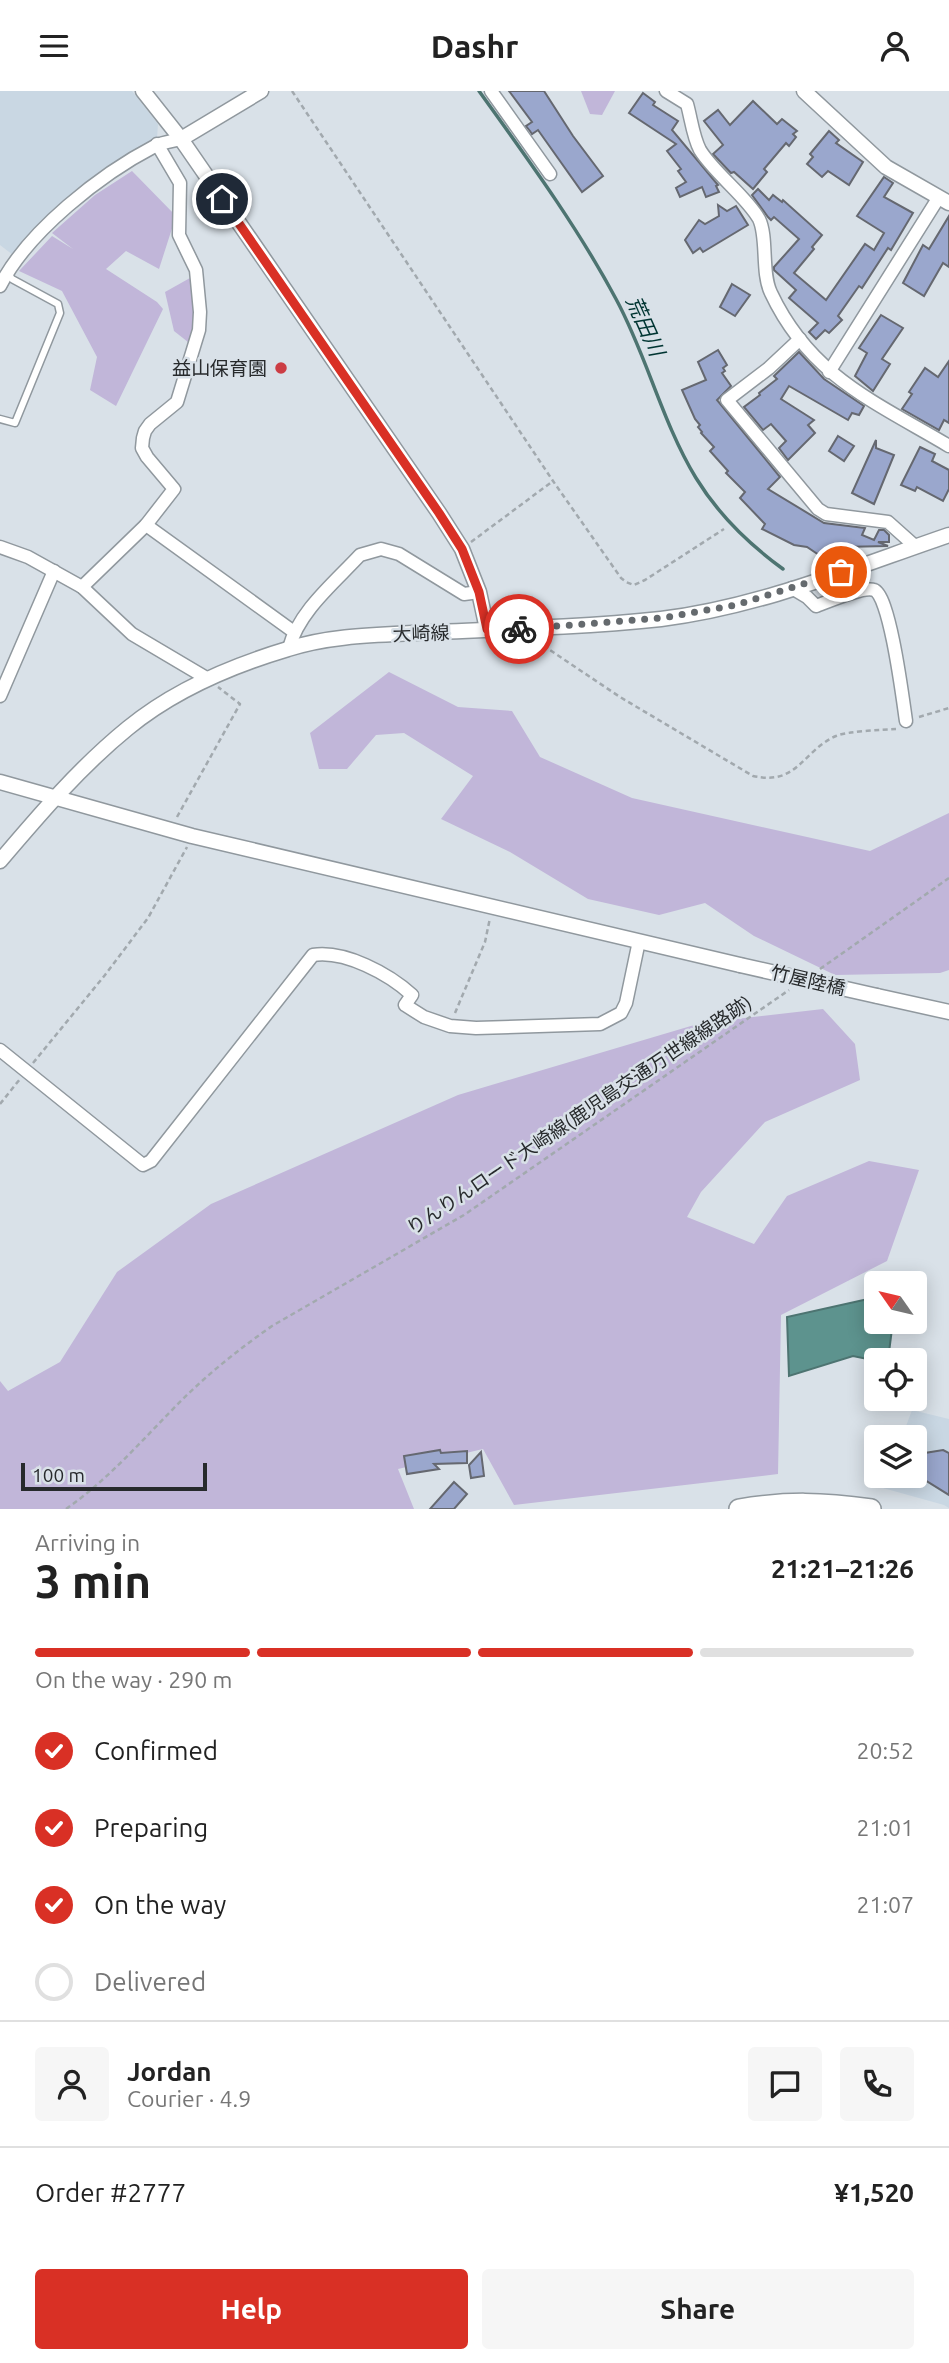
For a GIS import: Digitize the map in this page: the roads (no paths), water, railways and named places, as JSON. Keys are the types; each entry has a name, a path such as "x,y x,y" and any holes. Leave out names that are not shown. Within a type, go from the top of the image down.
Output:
{"highway":[{"path":"739,1509 776,1503 827,1502 870,1509"}],"street":[{"path":"143,91 181,139 439,513 462,549 479,592 487,629"},
{"path":"0,286 4,270 56,216 108,176 158,145 181,139 261,91"},
{"path":"491,91 550,174"},
{"path":"666,91 687,104 700,149 760,220 769,289 787,323 829,372 856,393 949,446"},
{"path":"804,91 886,167 944,200 829,372"},
{"path":"82,587 146,525 174,489 142,448 145,431 177,402 199,330 200,312 196,270 179,235 180,183 158,145"},
{"path":"800,339 769,368 727,400 818,509 826,513 888,522 916,547"},
{"path":"146,525 293,632"},
{"name":"大崎線","path":"0,861 55,797 129,727 160,705 208,679 289,648 369,635 531,628 662,618 736,605 792,589 949,535"},
{"path":"0,548 28,557 82,587 132,634 208,679"},
{"path":"289,648 293,632 307,612 360,555 369,551 381,549 399,554 418,563 464,594 479,592"},
{"path":"0,696 54,571"},
{"path":"792,589 807,597 816,606 865,590 880,593 887,613 906,721"},
{"name":"竹屋陸橋","path":"0,782 192,836 492,908 949,1012"},
{"path":"0,1050 143,1165 150,1161 313,955 326,953 374,969 397,981 412,995 405,1005 431,1020 450,1026 476,1028 600,1024 621,1013 626,1003 639,941"}],"lane":[{"path":"0,419 15,423 60,313 58,304 12,278 4,270"}],"waterway":[{"name":"荒田川","path":"479,91 551,193 601,272 627,321 684,457 696,478 735,528 783,569"}],"place":[{"name":"益山保育園","path":"281,368"}]}
